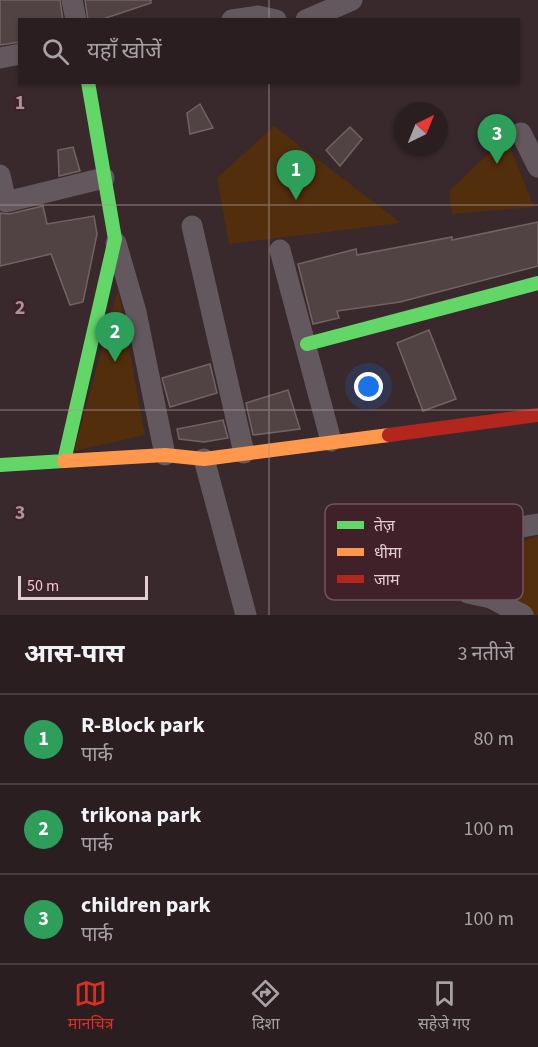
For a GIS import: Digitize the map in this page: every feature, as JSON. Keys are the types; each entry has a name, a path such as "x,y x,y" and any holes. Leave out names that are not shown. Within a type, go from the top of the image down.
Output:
{"street":[{"path":"72,0 76,18"},
{"path":"311,18 352,0"},
{"path":"245,18 258,16 267,18"},
{"path":"0,58 18,54"},
{"path":"88,84 115,239 136,312 165,455"},
{"path":"521,133 538,167"},
{"path":"0,175 6,202 104,178"},
{"path":"192,226 244,453"},
{"path":"64,461 115,239"},
{"path":"280,250 307,344 331,441"},
{"path":"307,344 538,283"},
{"path":"0,465 165,455 204,459 331,441 537,418"},
{"path":"204,459 246,615"},
{"path":"523,527 538,524"},
{"path":"496,600 523,615"}],"shaded area":[{"path":"274,126 401,223 229,244 217,178"},
{"path":"506,137 534,207 452,214 449,191"},
{"path":"118,289 145,435 74,451"},
{"path":"538,536 538,615 529,615 511,600 523,600 523,542"}],"building":[{"path":"0,0 60,0 63,18 18,18 18,42 0,45"},
{"path":"85,0 151,0 151,3 106,18 88,18"},
{"path":"200,104 213,128 190,134 187,113"},
{"path":"350,127 362,139 340,166 326,150"},
{"path":"73,147 80,171 59,176 58,150"},
{"path":"43,206 47,224 94,216 97,234 83,302 70,305 51,254 0,266 0,213 9,214"},
{"path":"538,222 538,266 400,302 337,311 339,318 313,324 298,264 356,249 357,255 452,237 452,240"},
{"path":"429,330 456,399 423,411 397,343"},
{"path":"210,364 217,393 170,407 162,378"},
{"path":"288,390 300,429 253,435 246,403"},
{"path":"223,420 228,438 204,442 179,439 177,429"}],"traffic: fast":[{"path":"0,465 64,461 115,239 88,84"},
{"path":"307,344 538,283"}],"traffic: slow":[{"path":"64,461 165,455 204,459 389,435"}],"traffic: jam":[{"path":"389,435 538,415"}],"place":[{"name":"children park","path":"497,164"},
{"name":"R-Block park","path":"296,200"},
{"name":"trikona park","path":"115,362"}]}
